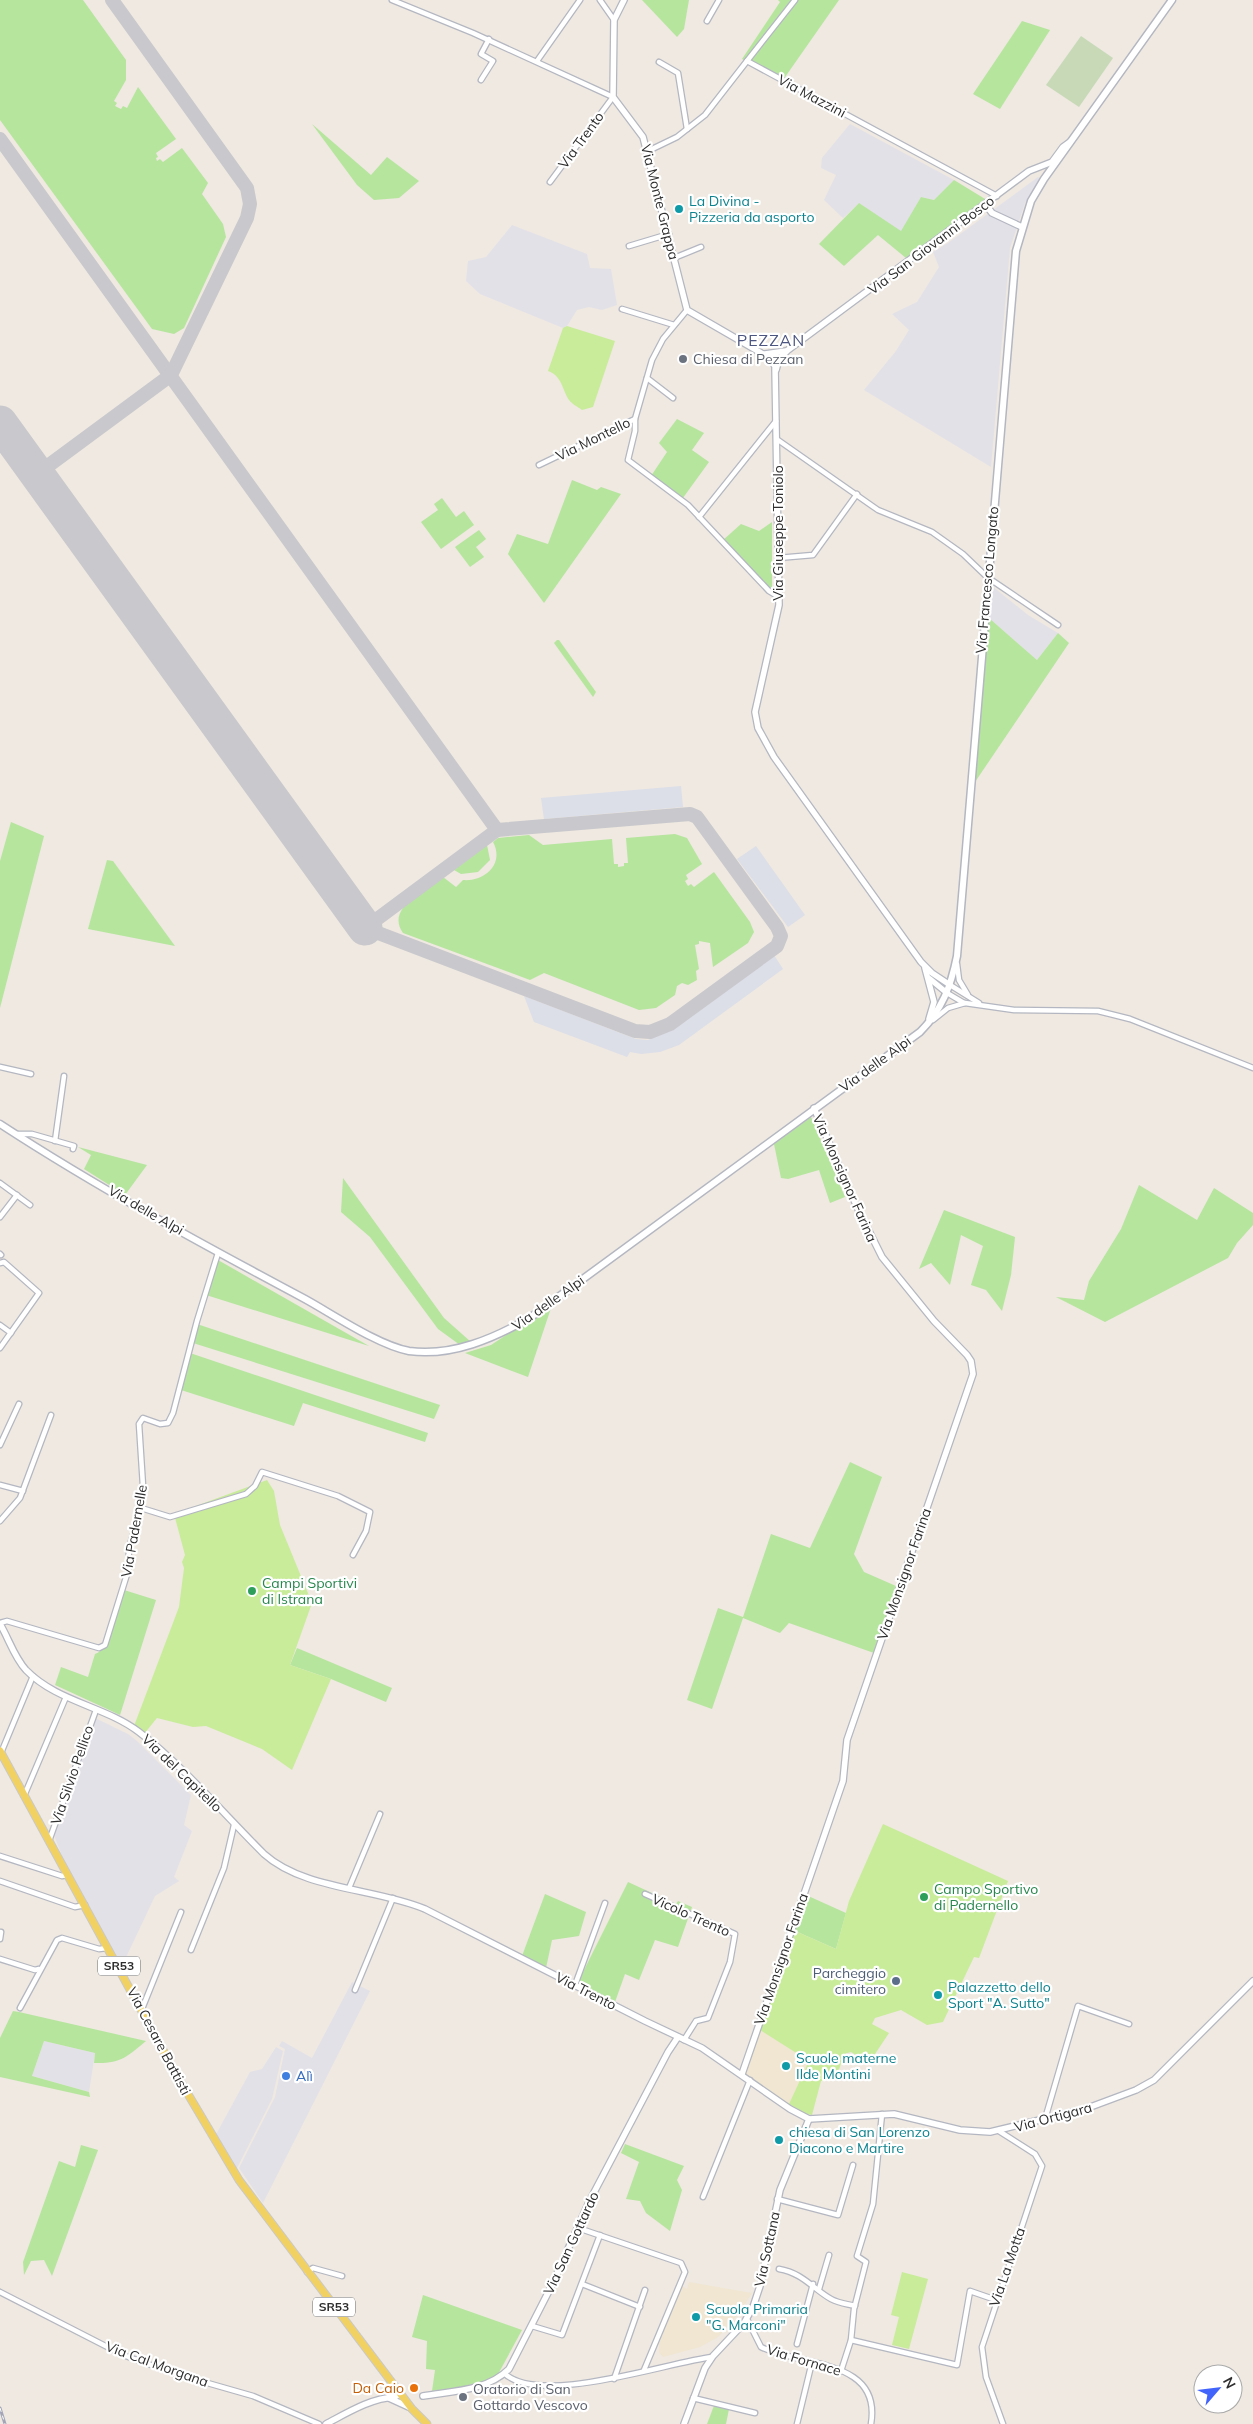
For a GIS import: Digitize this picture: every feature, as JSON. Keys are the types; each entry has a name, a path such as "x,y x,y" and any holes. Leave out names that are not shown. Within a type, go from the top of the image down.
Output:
{"main road":[{"name":"Via Francesco Longato","path":"926,1025 947,993 957,956 1012,279 1022,227 1031,201 1172,0"},
{"name":"Via delle Alpi","path":"2,1126 218,1253 394,1347 431,1352 468,1346 507,1331 531,1317 814,1108 896,1051 926,1025"},
{"name":"Via Cesare Battisti","path":"0,1752 109,1948 190,2100 250,2197 307,2272"},
{"name":"SR53","path":"307,2272 412,2409 426,2424"}],"street":[{"name":"Via Monte Grappa","path":"392,0 537,61 613,97 634,123 643,137 648,151 687,310"},
{"path":"537,61 580,0"},
{"path":"600,0 614,20"},
{"path":"613,97 614,20 624,0"},
{"path":"707,21 719,0"},
{"path":"648,151 677,137 705,115 795,0"},
{"path":"481,80 493,61 481,54 489,40"},
{"name":"Via Mazzini","path":"747,60 997,196"},
{"path":"659,62 678,73 686,130"},
{"name":"Via Trento","path":"550,182 613,97"},
{"name":"Via San Giovanni Bosco","path":"779,356 986,205 1029,171 1052,162 1063,147 1072,141"},
{"path":"986,205 992,213 1022,227"},
{"path":"629,246 668,234"},
{"path":"674,258 701,247"},
{"path":"622,309 674,325"},
{"path":"687,310 772,360 779,356"},
{"name":"Via Montello","path":"539,465 635,419 652,360 659,346 687,310"},
{"path":"763,354 779,356"},
{"path":"775,372 779,356"},
{"name":"Via Giuseppe Toniolo","path":"772,360 775,372 778,440 779,605 755,712 758,728 774,757 921,962 934,1002 931,1017 926,1025"},
{"path":"647,378 673,398"},
{"path":"635,419 635,431 628,460 688,505 769,591 778,597"},
{"path":"700,517 776,421"},
{"path":"778,440 878,510 932,532 963,554 987,577 1058,625"},
{"path":"778,558 813,555 857,494"},
{"path":"957,956 958,975 968,995"},
{"name":"Via Giuseppe Toniolo","path":"921,962 950,985 983,1005"},
{"path":"940,978 948,976 954,971"},
{"path":"926,973 931,980 947,993"},
{"name":"Via Giuseppe Toniolo","path":"947,993 965,1004"},
{"name":"Via Giuseppe Toniolo","path":"926,1025 948,1008 965,1004 1014,1010 1108,1012 1253,1068"},
{"path":"0,1066 31,1074"},
{"path":"55,1141 64,1076"},
{"name":"Via Monsignor Farina","path":"742,2074 843,1780 847,1740 973,1374 971,1361 967,1354 934,1321 882,1257 857,1207 814,1108"},
{"path":"17,1134 32,1134 74,1146 74,1149"},
{"path":"0,1183 30,1206"},
{"path":"0,1217 17,1195"},
{"name":"Via Padernelle","path":"0,1623 7,1621 99,1648 105,1645 126,1578 129,1548 141,1508 143,1486 140,1424 143,1418 160,1424 168,1423 173,1413 196,1321 218,1253"},
{"path":"0,1263 4,1262 39,1291 0,1348"},
{"path":"0,1325 11,1333"},
{"path":"0,1445 20,1404"},
{"path":"0,1521 20,1498 51,1415"},
{"path":"141,1508 170,1516 189,1511 246,1494 255,1486 262,1472 338,1496 370,1512 366,1531 353,1556"},
{"path":"0,1485 23,1491"},
{"name":"Via del Capitello","path":"0,1623 14,1654 33,1676 66,1697 124,1722 148,1739 272,1862 295,1874"},
{"path":"0,1752 33,1676"},
{"path":"24,1797 66,1697"},
{"name":"Via Silvio Pellico","path":"49,1841 96,1710"},
{"path":"349,1888 380,1814"},
{"path":"191,1950 224,1868 234,1825"},
{"path":"0,1856 62,1876 68,1875"},
{"name":"Via Trento","path":"295,1874 393,1898 425,1909 710,2052 793,2111 809,2119"},
{"path":"0,1881 75,1907 84,1905"},
{"name":"Vicolo Trento","path":"645,1894 735,1934 730,1962 708,2018 696,2021 681,2039"},
{"path":"356,1990 393,1898"},
{"path":"574,1984 605,1903"},
{"path":"142,2009 181,1912"},
{"path":"0,1939 1,1932"},
{"path":"20,2008 55,1941 59,1939 99,1949 109,1948"},
{"path":"0,1959 35,1970 39,1969"},
{"name":"Via Ortigara","path":"809,2119 882,2114 909,2116 977,2133 999,2131 1085,2110 1148,2084 1163,2072 1253,1981"},
{"path":"1045,2119 1078,2006 1129,2024"},
{"name":"Via San Gottardo","path":"505,2374 532,2326 599,2183 668,2052 681,2039"},
{"path":"703,2197 750,2080"},
{"path":"841,2371 851,2340 855,2306 866,2262 857,2256 873,2204 882,2114"},
{"name":"Via Sottana","path":"684,2424 699,2378 712,2357 747,2319 760,2286 777,2199 809,2119"},
{"name":"Via La Motta","path":"999,2131 1035,2154 1042,2166 982,2347 986,2377 1004,2424"},
{"path":"777,2199 838,2215 854,2164"},
{"path":"578,2228 681,2263 686,2272 644,2370"},
{"path":"532,2326 562,2335 600,2235"},
{"path":"820,2290 829,2255"},
{"path":"307,2272 314,2268 342,2276"},
{"path":"779,2269 789,2271 813,2284 832,2300 855,2306"},
{"path":"582,2284 640,2307"},
{"path":"797,2344 813,2284"},
{"path":"614,2379 646,2290"},
{"path":"851,2340 957,2365 970,2291 996,2300"},
{"name":"Via Cal Morgana","path":"0,2292 123,2355 176,2374 254,2396 319,2424"},
{"name":"Via Fornace","path":"747,2319 761,2347 841,2371 855,2378 868,2391 873,2405 871,2424"},
{"path":"424,2396 483,2386 499,2380 505,2374 520,2383 545,2385 614,2379 644,2370 712,2357"},
{"path":"797,2424 812,2362"},
{"path":"326,2424 361,2406 395,2397 400,2393"},
{"path":"387,2398 412,2409"},
{"path":"693,2398 755,2413"}],"shaded area":[{"path":"850,124 954,180 934,200 921,197 901,232 859,203 843,218 824,200 836,175 821,168 822,158"},
{"path":"1038,177 1041,179 1025,203 1010,248 991,467 864,390 896,351 909,330 892,314 917,302 939,267 933,252"},
{"path":"512,225 587,254 590,268 611,269 617,305 602,310 589,307 577,310 567,326 563,328 480,294 466,281 468,261 486,257"},
{"path":"992,586 1028,615 1058,633 1037,660 989,618"},
{"path":"681,786 683,807 544,819 541,798"},
{"path":"756,846 805,915 788,927 737,859"},
{"path":"774,955 783,969 679,1045 660,1052 641,1054 630,1052 627,1057 534,1022 524,996 636,1039 648,1040 673,1028"},
{"path":"95,1718 128,1734 137,1741 191,1795 184,1825 192,1831 174,1877 179,1881 155,1896 120,1970 70,1877 54,1835"},
{"path":"352,1982 370,1991 263,2203 239,2168 275,2097 285,2049 279,2046 282,2041 312,2058"},
{"path":"760,2030 809,2061 789,2104 745,2074"},
{"path":"44,2041 95,2053 89,2092 32,2076"},
{"path":"276,2047 283,2051 272,2099 236,2170 260,2205 213,2140 250,2072 262,2069"},
{"path":"689,2282 752,2293 740,2312 718,2337 700,2347 663,2357 659,2352 659,2344 682,2286 687,2289"}],"green space":[{"path":"0,0 83,0 126,60 126,80 114,101 117,103 115,106 121,109 123,106 127,108 138,87 176,139 156,153 157,161 160,159 163,162 182,148 208,183 202,194 223,224 226,237 184,328 174,334 152,329 0,120"},
{"path":"642,0 689,0 684,29 677,37"},
{"path":"778,0 839,0 783,80 742,59 780,2"},
{"path":"1022,21 1050,30 1000,109 973,94"},
{"path":"1081,36 1113,58 1079,107 1046,85"},
{"path":"312,124 371,175 387,157 419,181 399,198 374,200 357,185"},
{"path":"954,180 990,202 943,237 906,258 878,235 844,266 819,244 859,203 901,231 921,197 934,200"},
{"path":"567,326 615,341 593,407 582,410 570,401 559,379 548,371 563,328"},
{"path":"677,419 704,433 692,450 709,462 680,502 651,476 667,452 659,443"},
{"path":"572,480 597,490 601,487 621,494 544,603 508,554 517,534 548,544"},
{"path":"442,498 456,517 464,511 474,525 441,549 421,522 438,510 434,504"},
{"path":"772,522 772,593 722,541 741,524 759,531"},
{"path":"479,530 486,539 476,547 484,557 470,567 455,547"},
{"path":"989,618 1037,660 1058,633 1069,643 973,785"},
{"path":"559,640 596,692 593,697 554,643"},
{"path":"11,822 44,836 0,1008 0,861"},
{"path":"675,834 687,838 702,864 686,875 688,879 685,881 688,886 691,884 694,887 714,872 750,922 754,932 748,943 713,967 710,943 699,941 699,944 695,945 699,969 696,971 697,980 688,985 682,983 677,986 675,995 656,1008 639,1010 544,973 530,980 403,933 399,924 399,916 403,908 418,894 443,877 456,887 463,880 471,880 485,875 494,864 496,850 493,842 498,838 529,835 543,845 612,839 614,864 618,864 618,867 628,863 626,838"},
{"path":"487,845 490,860 478,872 461,874 454,870"},
{"path":"107,860 113,861 175,946 88,929"},
{"path":"811,1117 845,1197 830,1203 819,1170 788,1179 781,1178 774,1144"},
{"path":"78,1147 147,1165 125,1195 84,1169 91,1155"},
{"path":"343,1178 444,1318 471,1342 460,1345 438,1329 370,1237 341,1212"},
{"path":"1139,1185 1197,1220 1214,1188 1253,1213 1253,1225 1237,1243 1228,1258 1105,1322 1056,1297 1084,1300 1089,1281 1121,1229"},
{"path":"944,1210 1015,1237 1011,1275 1002,1311 986,1290 971,1285 983,1246 961,1235 950,1285 931,1263 919,1269"},
{"path":"218,1260 369,1346 206,1295"},
{"path":"552,1305 528,1377 465,1353 491,1345"},
{"path":"197,1324 440,1405 434,1419 193,1343"},
{"path":"190,1353 428,1433 425,1442 303,1403 294,1426 181,1390"},
{"path":"850,1462 882,1477 854,1554 864,1572 896,1586 874,1653 789,1623 780,1633 743,1618 712,1709 687,1700 718,1608 743,1617 771,1534 810,1548"},
{"path":"267,1480 274,1491 280,1525 312,1603 290,1665 331,1679 292,1770 262,1749 206,1726 193,1727 157,1718 144,1734 134,1726 179,1607 184,1568 182,1562 185,1555 174,1514"},
{"path":"124,1590 156,1600 120,1715 55,1685 61,1667 88,1677 95,1654 101,1651 110,1636"},
{"path":"297,1648 392,1688 386,1702 331,1679 290,1665"},
{"path":"883,1824 1008,1881 979,1958 974,1957 943,2022 927,2025 901,2010 875,2018 872,2024 889,2033 869,2063 851,2052 844,2054 836,2079 821,2081 812,2115 806,2114 789,2104 809,2061 760,2030 793,1930 836,1949 849,1901"},
{"path":"628,1882 676,1904 678,1901 692,1907 678,1947 655,1940 639,1980 625,1974 615,2002 577,1984"},
{"path":"545,1894 586,1912 579,1936 552,1940 546,1968 522,1956"},
{"path":"806,1895 846,1913 836,1949 793,1930"},
{"path":"13,2011 146,2041 117,2061 94,2063 95,2053 44,2041 32,2076 89,2092 90,2097 0,2077 0,2038"},
{"path":"625,2144 684,2166 677,2180 682,2190 670,2231 646,2213 640,2201 626,2199 639,2162 621,2153"},
{"path":"81,2145 98,2150 52,2276 44,2260 31,2261 24,2275 23,2262 59,2161 75,2167"},
{"path":"902,2272 928,2279 909,2349 892,2345 899,2317 891,2315"},
{"path":"423,2295 522,2330 496,2378 458,2388 432,2391 435,2370 426,2369 427,2341 412,2337"},
{"path":"715,2403 729,2409 726,2424 707,2424"}],"taxiway":[{"path":"37,474 171,375 247,218 250,204 247,188 112,0"},
{"path":"0,139 497,830 365,928"},
{"path":"365,928 635,1031 650,1032 670,1024 777,946 781,936 777,927 697,817 690,814 497,830"}],"runway":[{"path":"0,423 365,928"}],"railway":[{"path":"0,2408 5,2424"}],"place":[{"name":"La Divina - Pizzeria da asporto","path":"679,209"},
{"name":"Chiesa di Pezzan","path":"683,359"},
{"name":"Campi Sportivi di Istrana","path":"252,1591"},
{"name":"Campo Sportivo di Padernello","path":"924,1897"},
{"name":"Parcheggio cimitero","path":"896,1981"},
{"name":"Palazzetto dello Sport \"A. Sutto\"","path":"938,1995"},
{"name":"Scuole materne Ilde Montini","path":"786,2066"},
{"name":"Alì","path":"286,2076"},
{"name":"chiesa di San Lorenzo Diacono e Martire","path":"779,2140"},
{"name":"Scuola Primaria \"G. Marconi\"","path":"696,2317"},
{"name":"Da Caio","path":"414,2388"},
{"name":"Oratorio di San Gottardo Vescovo","path":"463,2397"}],"district":[{"name":"PEZZAN","path":"771,340"}]}
